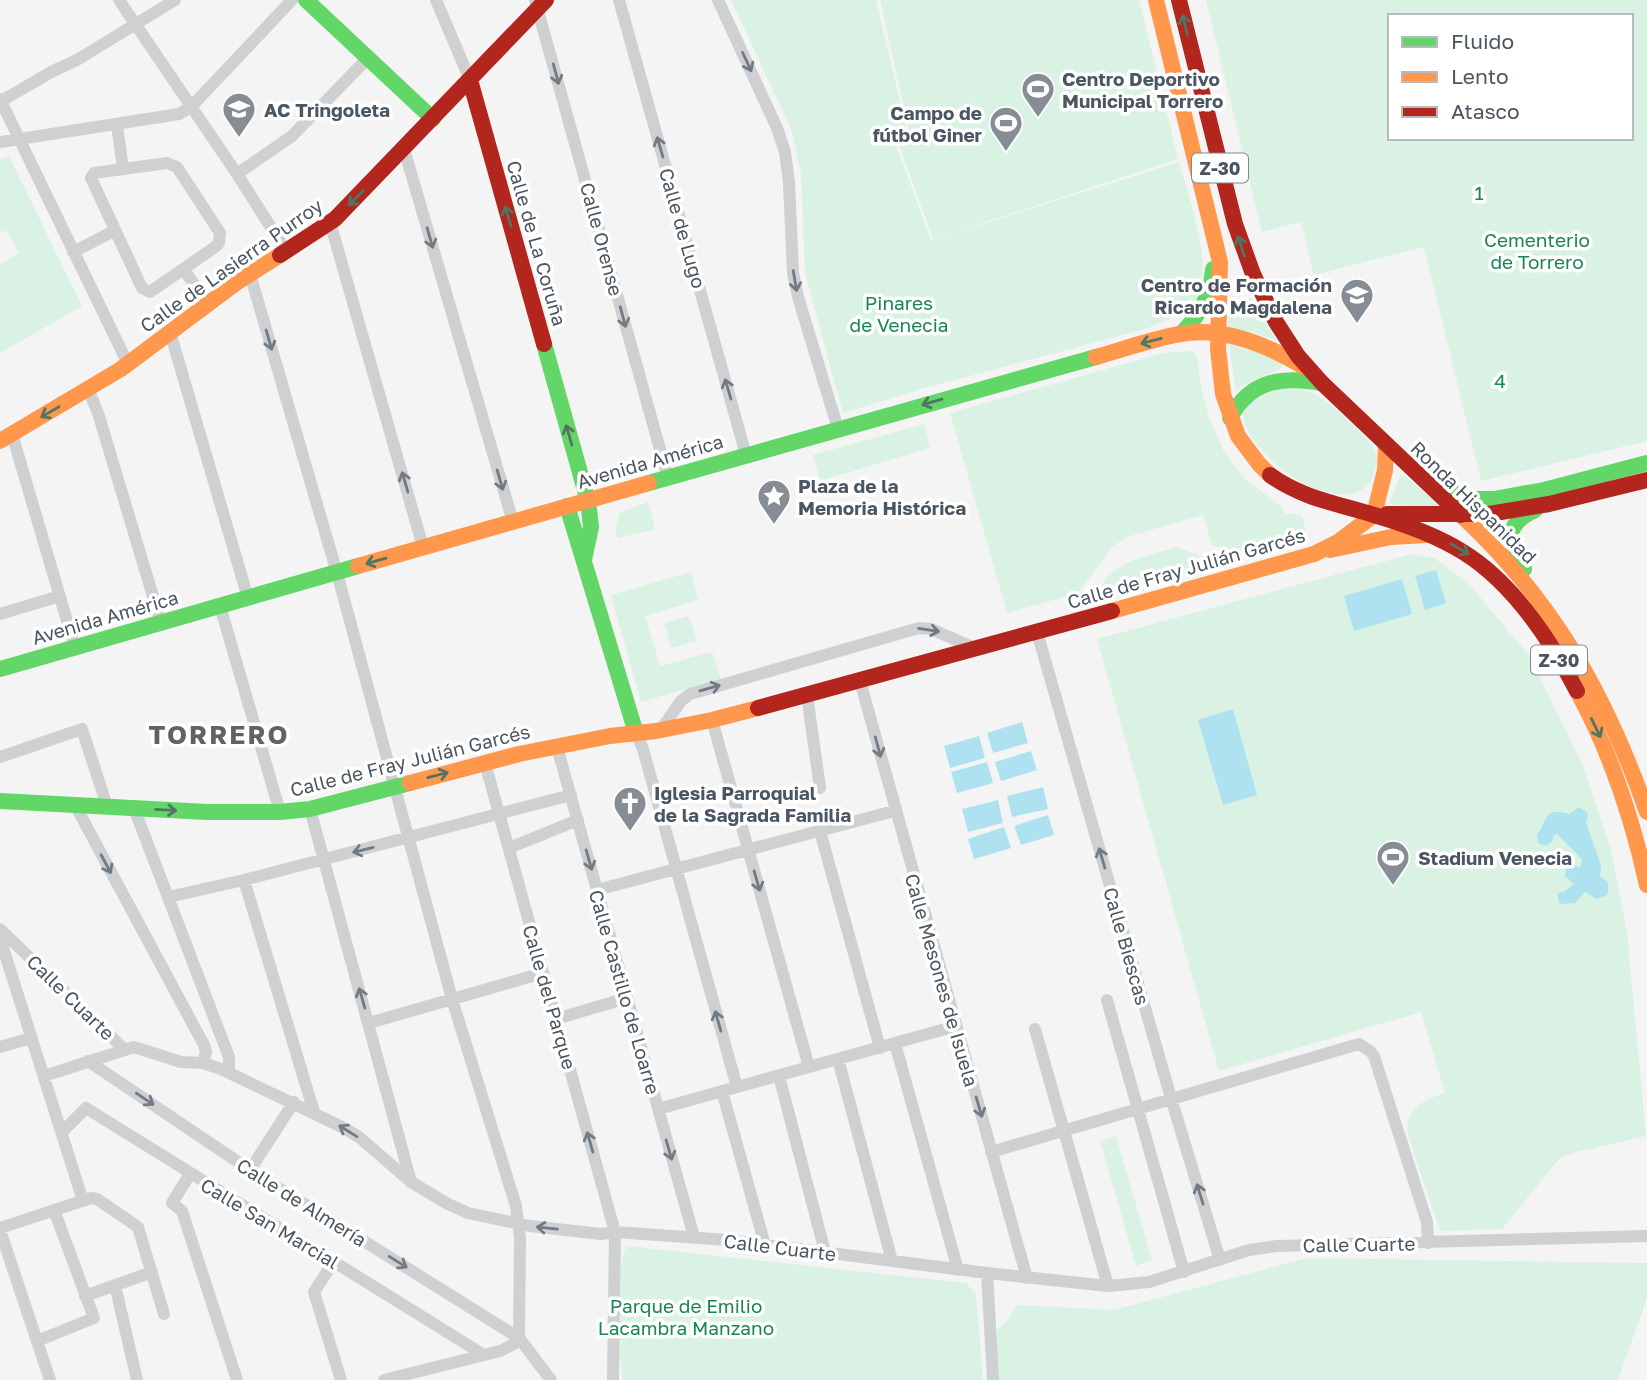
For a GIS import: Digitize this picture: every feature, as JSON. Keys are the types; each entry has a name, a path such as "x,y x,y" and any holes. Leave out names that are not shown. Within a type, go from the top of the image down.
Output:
{"main road":[{"path":"306,0 433,119"},
{"name":"Ronda Hispanidad","path":"1156,0 1216,245 1221,273 1218,334 1220,379 1230,418 1239,439 1255,460 1287,487 1320,501 1374,515 1435,536 1463,550 1493,575 1526,611 1559,659 1597,731 1618,779 1634,829 1647,885"},
{"name":"Ronda Hispanidad","path":"1180,0 1231,213 1249,269 1273,319 1310,371 1502,555 1551,613 1590,676 1614,723 1647,812"},
{"name":"Calle de Lasierra Purroy","path":"6,437 128,363 250,274 330,222 433,119 540,3"},
{"name":"Calle de La Coruña","path":"470,80 588,501 591,521 584,560"},
{"path":"1182,333 1200,313 1209,295 1216,245"},
{"name":"Avenida América","path":"0,669 1182,333 1218,334 1262,345 1310,371"},
{"path":"1230,418 1242,398 1265,384 1287,380 1322,383"},
{"name":"Ronda Hispanidad","path":"1374,515 1385,470 1386,445"},
{"path":"1426,483 1458,496 1494,499 1544,490 1647,463"},
{"path":"1374,515 1496,513 1550,504 1647,480"},
{"path":"1550,504 1522,516 1513,526 1509,538 1516,558 1551,613"},
{"path":"567,506 636,733"},
{"name":"Calle de Fray Julián Garcés","path":"0,801 280,812 310,809 485,762 712,720 977,649 1323,550 1374,515"},
{"path":"1323,550 1366,545 1411,534 1435,536"}],"street":[{"path":"119,0 286,251"},
{"path":"128,363 1,100 76,60 175,0"},
{"path":"0,142 176,116 191,107 292,0"},
{"name":"Calle de La Coruña","path":"436,0 470,80"},
{"name":"Calle de Lugo","path":"620,0 746,455"},
{"path":"718,0 777,128 785,152 793,274 838,429"},
{"name":"Calle Orense","path":"540,3 667,478"},
{"path":"237,174 292,136 368,58"},
{"path":"117,125 123,169"},
{"path":"404,149 513,522"},
{"path":"173,164 220,233 219,243 155,290 145,291 90,178 94,173 123,169 173,164"},
{"path":"330,222 424,547"},
{"path":"73,252 114,231"},
{"path":"184,270 208,304"},
{"path":"250,274 337,573 452,999 516,1206 519,1223 519,1338 551,1380"},
{"path":"170,332 248,598"},
{"path":"88,389 98,413 161,623"},
{"path":"6,437 75,648"},
{"path":"0,614 60,596"},
{"path":"220,606 280,812"},
{"path":"660,730 681,701 690,694 919,628 931,629 977,649"},
{"name":"Calle Biescas","path":"1037,632 1220,1260"},
{"name":"Calle Mesones de Isuela","path":"859,681 1027,1278"},
{"path":"807,695 820,788"},
{"path":"712,720 808,1067"},
{"path":"0,757 82,729 107,806"},
{"path":"636,733 643,749 737,1087"},
{"name":"Calle Castillo de Loarre","path":"557,747 694,1237"},
{"name":"Calle del Parque","path":"485,762 615,1231 613,1380"},
{"path":"168,897 324,860 571,795"},
{"path":"74,803 204,1045 206,1052 203,1063"},
{"path":"135,808 229,1057 229,1072"},
{"path":"310,809 411,1182"},
{"path":"597,890 894,811"},
{"path":"509,848 578,820"},
{"path":"820,831 880,1048"},
{"path":"244,880 314,1112"},
{"name":"Calle Cuarte","path":"0,929 124,1049 134,1047 181,1062 203,1063 229,1072 294,1102 359,1137 411,1182 448,1204 468,1213 519,1223 601,1234 615,1231 694,1237 1108,1286 1141,1284 1249,1250 1277,1246 1647,1236"},
{"path":"0,938 83,1201"},
{"path":"369,1023 543,973"},
{"path":"556,1019 627,998"},
{"path":"1107,1000 1184,1272"},
{"path":"658,1109 956,1026"},
{"path":"1035,1029 1108,1286"},
{"path":"0,1047 32,1038"},
{"path":"895,1043 958,1270"},
{"path":"991,1152 1359,1044 1374,1056 1427,1222 1428,1242"},
{"path":"44,1076 124,1049"},
{"path":"838,1059 892,1261"},
{"name":"Calle de Almería","path":"88,1061 250,1170 519,1338"},
{"path":"779,1076 825,1252"},
{"path":"722,1091 765,1245"},
{"path":"250,1170 294,1102"},
{"name":"Calle San Marcial","path":"62,1132 86,1108 484,1355"},
{"path":"190,1174 172,1203 183,1211 237,1380"},
{"path":"50,1380 0,1229 94,1198 136,1226 164,1314"},
{"path":"37,1341 94,1318 54,1210"},
{"path":"334,1261 314,1292 341,1380"},
{"path":"85,1296 152,1272"},
{"path":"987,1273 993,1380"},
{"path":"115,1285 137,1380"},
{"path":"384,1380 507,1349 519,1338"}],"green space":[{"name":"Pinares de Venecia","path":"731,0 876,0 906,127 891,132 931,240 1179,162 1194,212 1202,252 1201,287 1195,301 1180,314 1148,328 921,389 843,413 805,273 801,173 792,131"},
{"name":"Centro Deportivo Municipal Torrero","path":"880,0 1139,0 1178,159 933,239 895,134 909,128"},
{"name":"Cementerio de Torrero","path":"1206,0 1647,0 1647,441 1481,481 1424,247 1314,275 1301,222 1262,232"},
{"path":"9,156 82,306 0,353 0,264 19,253 6,230 0,233 0,159"},
{"path":"1252,298 1275,340 1228,327 1228,301"},
{"path":"1229,344 1266,355 1283,365 1279,370 1241,386 1236,391"},
{"path":"1192,351 1197,357 1209,417 1223,450 1245,479 1282,507 1285,514 1302,516 1308,541 1247,556 1212,545 1203,515 1127,537 1112,547 1078,593 1007,613 950,413 1163,353"},
{"path":"1280,389 1317,395 1365,437 1375,450 1377,460 1372,479 1366,487 1354,493 1340,494 1310,487 1282,469 1259,447 1245,424 1245,411 1256,400"},
{"path":"924,424 930,448 820,481 813,455"},
{"path":"1401,473 1438,504 1438,509 1389,504"},
{"path":"648,502 655,529 618,538 615,529 620,512"},
{"path":"1177,547 1212,561 1213,565 1102,596 1097,595 1102,584 1119,568 1141,557"},
{"name":"Stadium Venecia","path":"1412,554 1434,558 1468,583 1528,654 1582,763 1611,849 1627,933 1646,1136 1560,1158 1502,1229 1440,1231 1408,1135 1409,1118 1417,1107 1445,1093 1421,1012 1219,1071 1097,639"},
{"path":"691,572 698,600 645,616 660,666 712,652 721,679 641,702 611,595"},
{"path":"689,616 697,641 671,648 664,623"},
{"path":"1116,1136 1152,1260 1136,1266 1100,1141"},
{"name":"Parque de Emilio Lacambra Manzano","path":"626,1246 966,1283 976,1294 983,1380 622,1380 619,1358 621,1265"},
{"path":"1307,1258 1647,1263 1647,1298 1618,1380 998,1380 994,1332 1005,1323 1018,1305 1114,1310"}],"water":[{"path":"1436,570 1446,603 1425,610 1415,576"},
{"path":"1402,579 1412,614 1354,631 1344,596"},
{"path":"1233,709 1257,795 1223,805 1198,720"},
{"path":"1022,722 1028,743 993,753 987,733"},
{"path":"979,736 985,758 950,768 944,746"},
{"path":"1031,751 1037,770 1001,781 995,762"},
{"path":"987,762 993,783 957,793 951,772"},
{"path":"1043,787 1048,809 1012,817 1007,796"},
{"path":"998,800 1003,823 968,832 962,809"},
{"path":"1579,807 1588,813 1586,823 1601,865 1600,876 1607,882 1608,891 1597,899 1585,892 1575,903 1560,904 1558,893 1574,884 1565,876 1566,869 1575,865 1580,868 1582,859 1557,834 1546,846 1538,843 1537,835 1550,814 1569,814"},
{"path":"1048,815 1054,835 1021,845 1014,826"},
{"path":"1004,827 1011,848 974,859 968,839"}],"traffic: fast":[{"path":"306,0 433,119"},
{"path":"1182,333 1204,304 1213,269"},
{"path":"544,344 588,501 591,527 584,560"},
{"path":"649,483 1096,357"},
{"path":"1230,418 1238,405 1257,388 1281,381 1322,383"},
{"path":"1435,488 1473,499 1494,499 1544,490 1647,463"},
{"path":"567,506 636,733"},
{"path":"1524,569 1514,550 1511,535 1517,522 1535,510"},
{"path":"0,669 358,566"},
{"path":"0,801 207,812 280,812 310,809 410,783"}],"traffic: slow":[{"path":"1156,0 1220,262 1218,349 1223,394 1238,436 1270,475"},
{"path":"0,441 121,369 236,283 280,255"},
{"path":"1096,357 1149,341 1196,332 1228,335 1245,340 1304,367"},
{"path":"1374,515 1385,470 1386,445"},
{"path":"358,566 649,483"},
{"path":"1112,611 1314,554 1338,542 1374,515"},
{"path":"1461,515 1494,547 1523,581 1573,652 1614,728 1647,812"},
{"path":"1330,550 1391,537 1426,535"},
{"path":"1577,691 1619,786 1647,885"},
{"path":"410,783 519,754 610,736 656,731 758,708"}],"traffic: jam":[{"path":"280,255 335,219 546,0"},
{"path":"1179,0 1235,224 1253,274 1276,322 1298,356 1322,383 1461,515"},
{"path":"470,80 544,344"},
{"path":"1270,475 1307,495 1397,522 1431,535 1463,552 1498,579 1529,614 1577,691"},
{"path":"1387,514 1489,514 1549,504 1647,480"},
{"path":"758,708 1112,611"}],"place":[{"name":"Centro Deportivo Municipal Torrero","path":"1038,119"},
{"name":"AC Tringoleta","path":"239,139"},
{"name":"Campo de fútbol Giner","path":"1006,153"},
{"name":"Centro de Formación Ricardo Magdalena","path":"1357,325"},
{"name":"Plaza de la Memoria Histórica","path":"774,526"},
{"name":"Iglesia Parroquial de la Sagrada Familia","path":"630,833"},
{"name":"Stadium Venecia","path":"1393,887"}],"district":[{"name":"TORRERO","path":"219,734"}],"park label":[{"name":"1","path":"1479,192"},
{"name":"4","path":"1500,380"}]}
